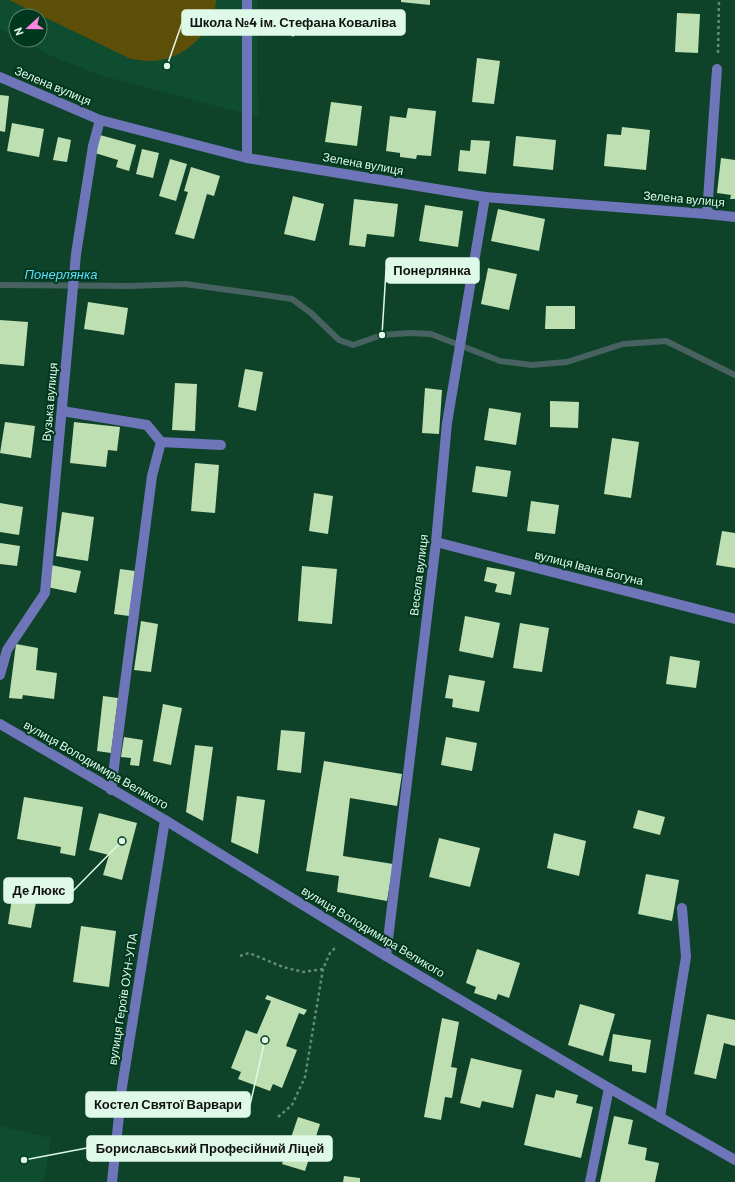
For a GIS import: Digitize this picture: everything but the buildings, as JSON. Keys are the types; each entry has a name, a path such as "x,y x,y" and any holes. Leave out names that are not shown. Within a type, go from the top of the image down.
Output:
{"street":[{"path":"247,0 247,158"},
{"path":"707,214 717,70"},
{"name":"Зелена вулиця","path":"0,77 100,120 247,158 485,198 735,217"},
{"name":"Вузька вулиця","path":"0,675 7,650 45,593 76,254 93,146 100,120"},
{"name":"Весела вулиця","path":"386,956 436,542 447,423 485,198"},
{"path":"62,411 147,424 161,442 221,446"},
{"path":"111,790 152,476 161,442"},
{"name":"вулиця Івана Богуна","path":"436,542 735,619"},
{"name":"вулиця Володимира Великого","path":"0,724 164,820 386,956 609,1088 735,1160"},
{"name":"вулиця Героїв ОУН-УПА","path":"112,1182 122,1087 164,820"},
{"path":"660,1117 686,958 682,908"},
{"path":"590,1182 609,1088"}],"path":[{"path":"717,70 719,0"},
{"path":"278,1117 292,1105 305,1077 323,969 330,953 335,948"},
{"path":"240,956 249,953 283,967 303,972 323,969"}],"shaded area":[{"path":"0,0 257,0 258,117 102,76 49,55 36,48 48,48 48,8 8,8 8,33 0,29"},
{"path":"9,0 216,0 215,10 211,20 200,37 192,45 175,56 161,60 148,61 131,59 48,19 48,8 26,8"},
{"path":"0,1126 51,1138 44,1182 0,1182"}],"waterway":[{"name":"Понерлянка","path":"0,285 130,286 185,284 292,299 311,313 339,340 353,345 382,335 410,333 431,334 500,361 532,365 567,362 623,344 666,341 735,375"}],"place":[{"name":"Школа №4 ім. Стефана Коваліва","path":"167,66"},
{"name":"Понерлянка","path":"382,335"},
{"name":"Де Люкс","path":"122,841"},
{"name":"Костел Святої Варвари","path":"265,1040"},
{"name":"Бориславський Професійний Ліцей","path":"24,1160"}]}
